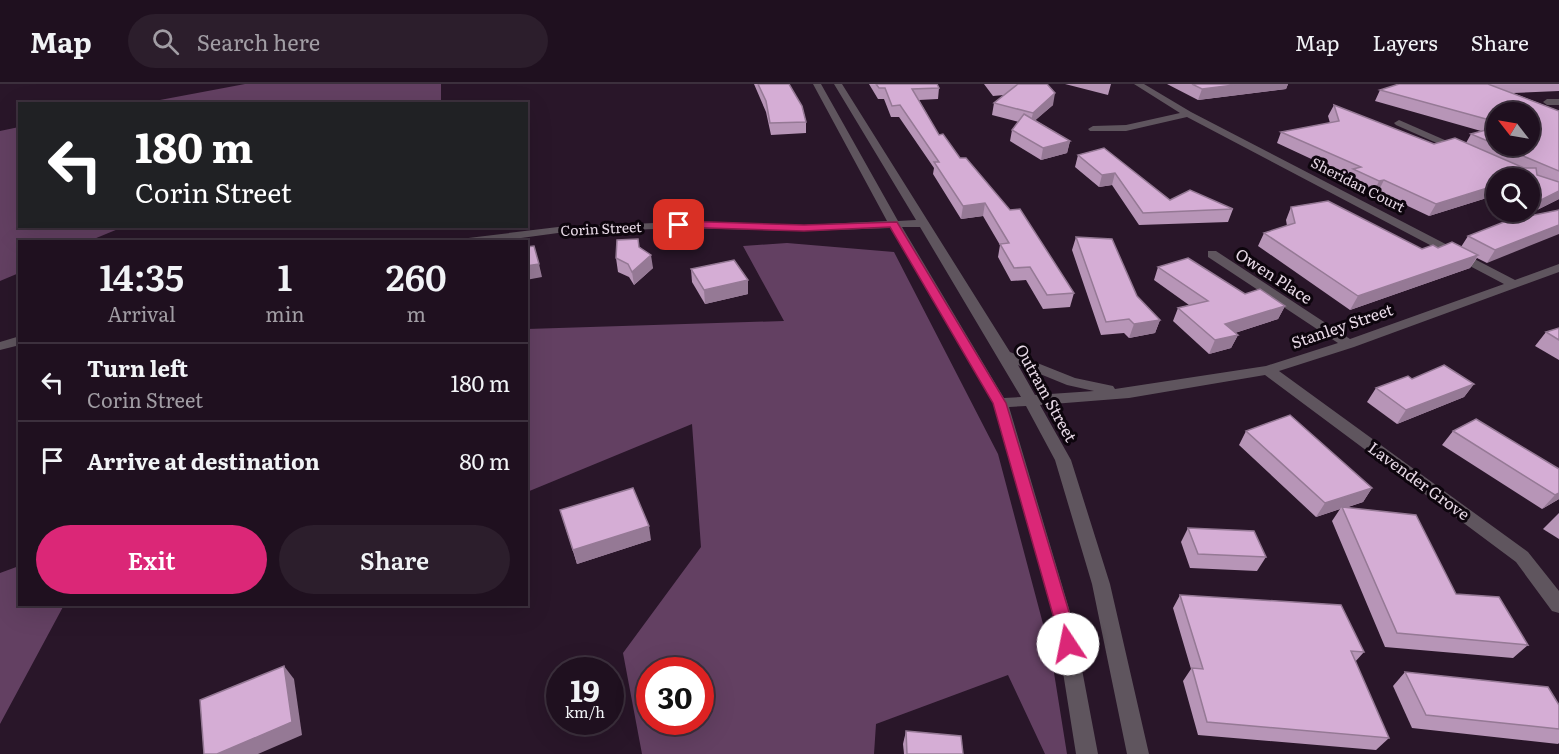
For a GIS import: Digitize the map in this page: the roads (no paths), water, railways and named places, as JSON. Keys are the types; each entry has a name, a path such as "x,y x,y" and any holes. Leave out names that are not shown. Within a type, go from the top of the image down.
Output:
{"street":[{"path":"817,84 894,224 1000,403 1064,622 1087,754"},
{"name":"Outram Street","path":"838,84 1005,355 1063,460 1097,573 1138,754"},
{"name":"Sheridan Court","path":"1138,84 1188,114 1514,284"},
{"path":"1547,102 1559,102"},
{"path":"1094,129 1126,128 1188,114"},
{"path":"1399,123 1473,156"},
{"name":"Corin Street","path":"476,240 558,230 679,225 804,228 923,223"},
{"name":"Owen Place","path":"1212,254 1348,344"},
{"name":"Stanley Street","path":"1000,403 1129,393 1268,370 1348,344 1559,268"},
{"path":"0,346 18,341"},
{"name":"Stanley Street","path":"1005,355 1072,382 1129,393"},
{"name":"Lavender Grove","path":"1268,370 1521,557 1559,605"}]}
